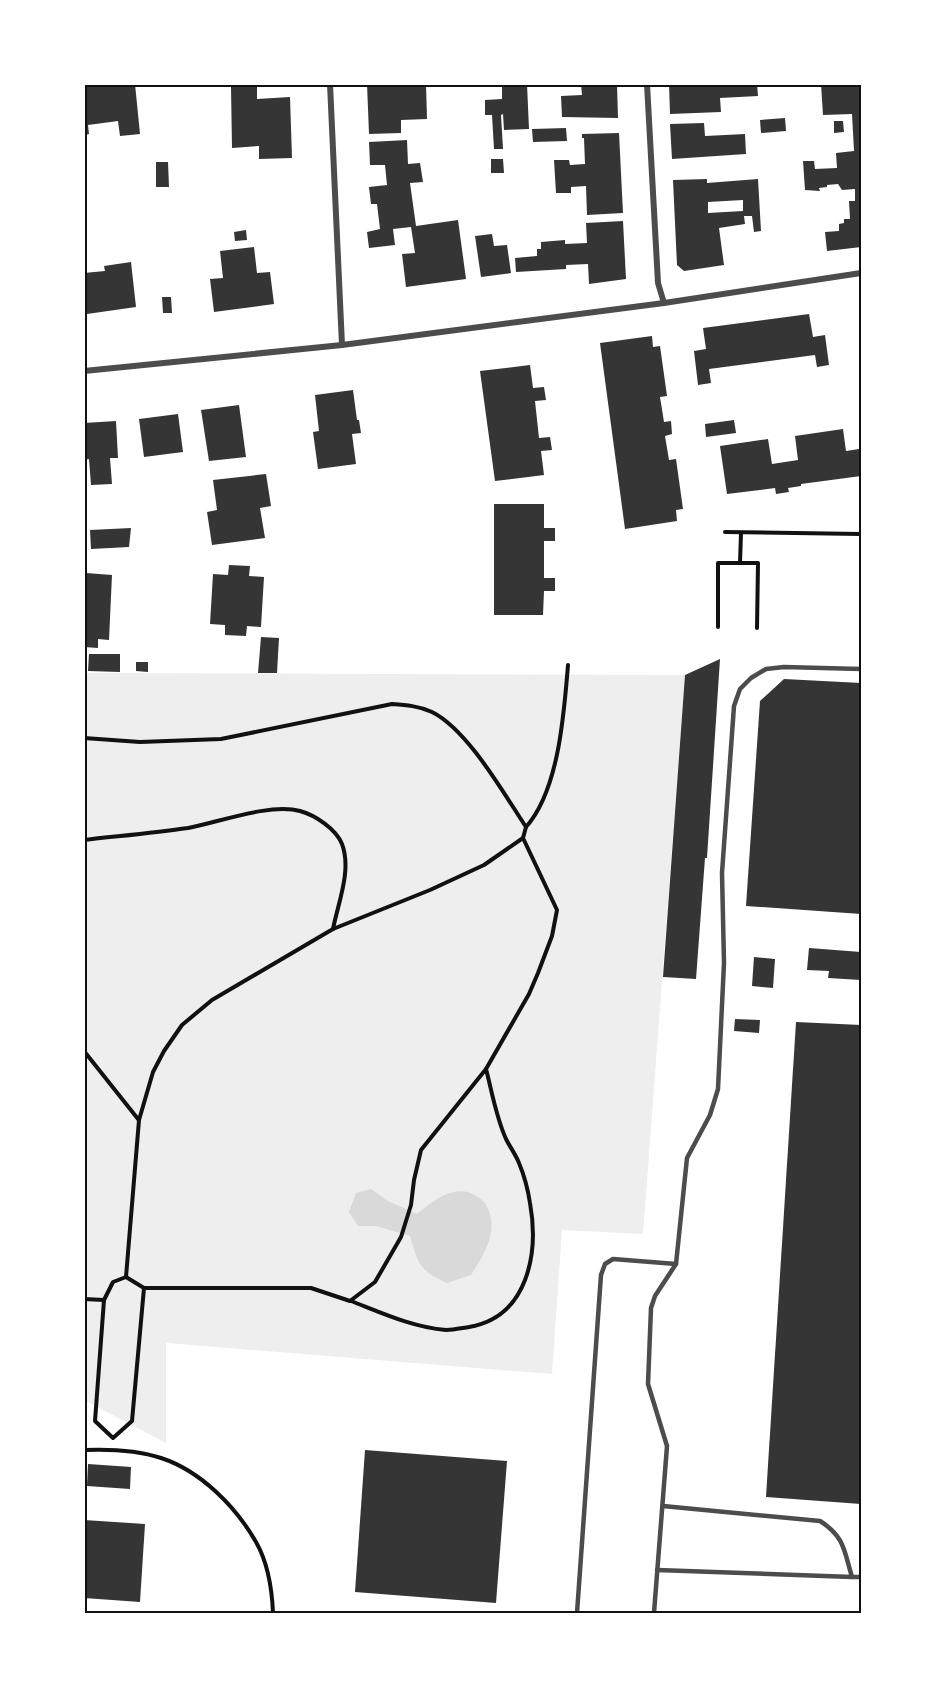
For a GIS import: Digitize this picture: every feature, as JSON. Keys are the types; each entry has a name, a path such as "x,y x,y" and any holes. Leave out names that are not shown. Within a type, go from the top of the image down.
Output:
{"street":[{"path":"330,84 342,345"},
{"path":"647,84 658,283 664,303"},
{"path":"84,370 342,345 664,303 861,273"}],"lane":[{"path":"654,1613 667,1446 648,1384 651,1308 655,1296 676,1264 687,1158 710,1115 718,1089 724,963 723,873 734,706 740,689 751,678 766,669 784,667 861,669"},
{"path":"577,1613 601,1275 605,1264 613,1258 676,1264"},
{"path":"663,1506 820,1521 840,1537 852,1577"},
{"path":"657,1570 861,1577"}],"path":[{"path":"725,532 861,534"},
{"path":"740,563 741,533"},
{"path":"718,627 718,563 758,563 757,628"},
{"path":"350,1301 375,1282 401,1237 411,1205 421,1150 486,1069 529,994 552,936 557,910 523,838 526,827 542,805 552,775 568,665"},
{"path":"84,738 140,742 221,739 392,704 413,705 433,712 457,732 486,767 526,827"},
{"path":"84,840 188,828 277,809 299,811 324,823 341,841 346,857 345,875 333,928"},
{"path":"126,1277 139,1120 153,1072 182,1025 221,995 333,928 430,890 473,870 523,838"},
{"path":"84,1051 139,1120"},
{"path":"126,1277 144,1287 311,1288 408,1323 449,1330 474,1326 496,1319 520,1292 528,1269 532,1239 530,1203 519,1162 506,1138 486,1069"},
{"path":"113,1438 95,1421 104,1300 113,1282 126,1277"},
{"path":"112,1449 113,1438 132,1421 144,1287"},
{"path":"84,1299 104,1300"},
{"path":"84,1450 112,1449 161,1458 186,1470 209,1486 236,1513 257,1543 267,1572 273,1613"}],"shaded area":[{"path":"84,673 685,675 643,1234 562,1230 552,1374 166,1343 166,1443 84,1400"},
{"path":"371,1189 388,1201 417,1214 439,1198 454,1192 470,1193 481,1199 490,1213 491,1235 471,1275 447,1283 431,1275 421,1266 410,1236 376,1226 358,1226 349,1212 356,1193"}],"building":[{"path":"135,84 140,134 120,136 118,121 88,125 89,134 84,135 84,87"},
{"path":"367,84 426,84 427,119 401,120 401,133 369,134"},
{"path":"502,84 527,84 529,129 504,130 503,114 501,115 503,149 494,149 492,115 485,115 485,100 502,99"},
{"path":"581,84 617,84 618,118 562,117 561,96 582,95"},
{"path":"669,84 757,84 758,96 720,98 721,112 670,114"},
{"path":"821,84 861,84 861,247 827,251 825,232 839,231 839,224 844,223 844,219 850,219 849,201 855,201 855,189 842,190 838,184 819,188 820,191 805,190 803,161 814,161 815,169 837,168 836,153 854,151 852,114 823,115"},
{"path":"257,86 257,99 290,97 292,158 259,159 259,146 232,148 231,87"},
{"path":"785,118 786,131 761,133 760,120"},
{"path":"834,121 843,121 844,132 834,133"},
{"path":"704,123 705,136 745,134 746,154 672,159 670,124"},
{"path":"566,128 567,141 533,142 532,129"},
{"path":"619,133 623,213 587,215 586,186 571,187 571,193 556,193 554,160 569,160 570,165 585,164 582,134"},
{"path":"407,140 408,164 420,163 423,182 410,183 416,226 458,220 466,279 406,287 402,254 415,253 411,227 393,229 395,245 369,248 367,232 380,229 377,204 371,204 369,187 387,185 385,165 370,165 369,142"},
{"path":"491,159 503,159 504,173 491,173"},
{"path":"156,162 168,162 169,187 156,187"},
{"path":"707,179 707,183 758,179 761,231 754,232 752,216 744,216 745,224 719,228 724,265 684,271 677,265 673,180","holes":["743,200 743,211 708,213 708,202"]},
{"path":"623,221 626,279 589,284 588,264 566,265 566,269 516,272 515,258 537,256 537,249 541,249 541,242 565,240 565,244 587,243 586,223"},
{"path":"246,230 247,240 235,241 234,232"},
{"path":"492,234 494,246 507,245 511,273 481,277 475,236"},
{"path":"254,247 257,273 270,272 274,304 214,312 210,279 223,278 220,251"},
{"path":"131,262 136,307 87,314 86,307 84,307 84,273 105,271 104,266"},
{"path":"162,297 171,297 172,313 163,313"},
{"path":"809,314 813,337 825,335 829,365 817,367 815,355 709,369 711,383 698,385 694,351 706,349 703,328"},
{"path":"652,336 653,347 660,346 667,396 660,397 664,422 671,421 672,434 665,436 669,460 676,459 683,509 676,510 677,521 625,529 600,343"},
{"path":"530,365 533,388 544,387 546,400 535,401 539,438 550,437 552,450 541,451 544,475 495,481 480,371"},
{"path":"353,390 361,433 352,434 356,464 318,469 313,432 319,431 315,395"},
{"path":"239,405 246,457 209,461 201,410"},
{"path":"178,414 183,452 144,457 139,419"},
{"path":"734,420 736,433 706,437 705,424"},
{"path":"116,421 118,458 110,458 112,484 91,485 89,459 84,460 84,423"},
{"path":"843,429 846,451 859,449 861,476 801,484 801,486 788,488 789,492 776,494 775,488 727,494 720,446 768,439 772,464 798,460 795,436"},
{"path":"266,474 271,506 260,508 265,538 212,545 207,512 217,510 213,480"},
{"path":"494,504 544,504 544,528 555,528 555,541 544,541 544,578 555,578 555,591 544,591 543,615 494,615"},
{"path":"131,528 129,547 91,549 90,530"},
{"path":"229,565 250,566 249,576 264,577 261,627 247,626 246,636 225,635 225,625 210,624 213,574 228,575"},
{"path":"84,571 112,575 109,640 98,639 98,648 84,647"},
{"path":"261,637 279,638 277,673 258,673"},
{"path":"89,654 120,654 120,672 88,671"},
{"path":"720,659 707,858 705,858 696,979 663,977 685,675"},
{"path":"136,662 148,662 148,672 136,671"},
{"path":"784,679 861,683 861,914 746,906 760,701"},
{"path":"809,948 861,952 861,980 828,978 829,971 807,970"},
{"path":"754,957 775,959 773,988 752,986"},
{"path":"735,1019 760,1020 759,1033 734,1031"},
{"path":"796,1022 861,1025 861,1504 766,1497"},
{"path":"365,1450 507,1461 496,1603 355,1592"},
{"path":"88,1464 131,1467 130,1489 87,1486"},
{"path":"84,1520 145,1524 140,1602 84,1598"}]}
